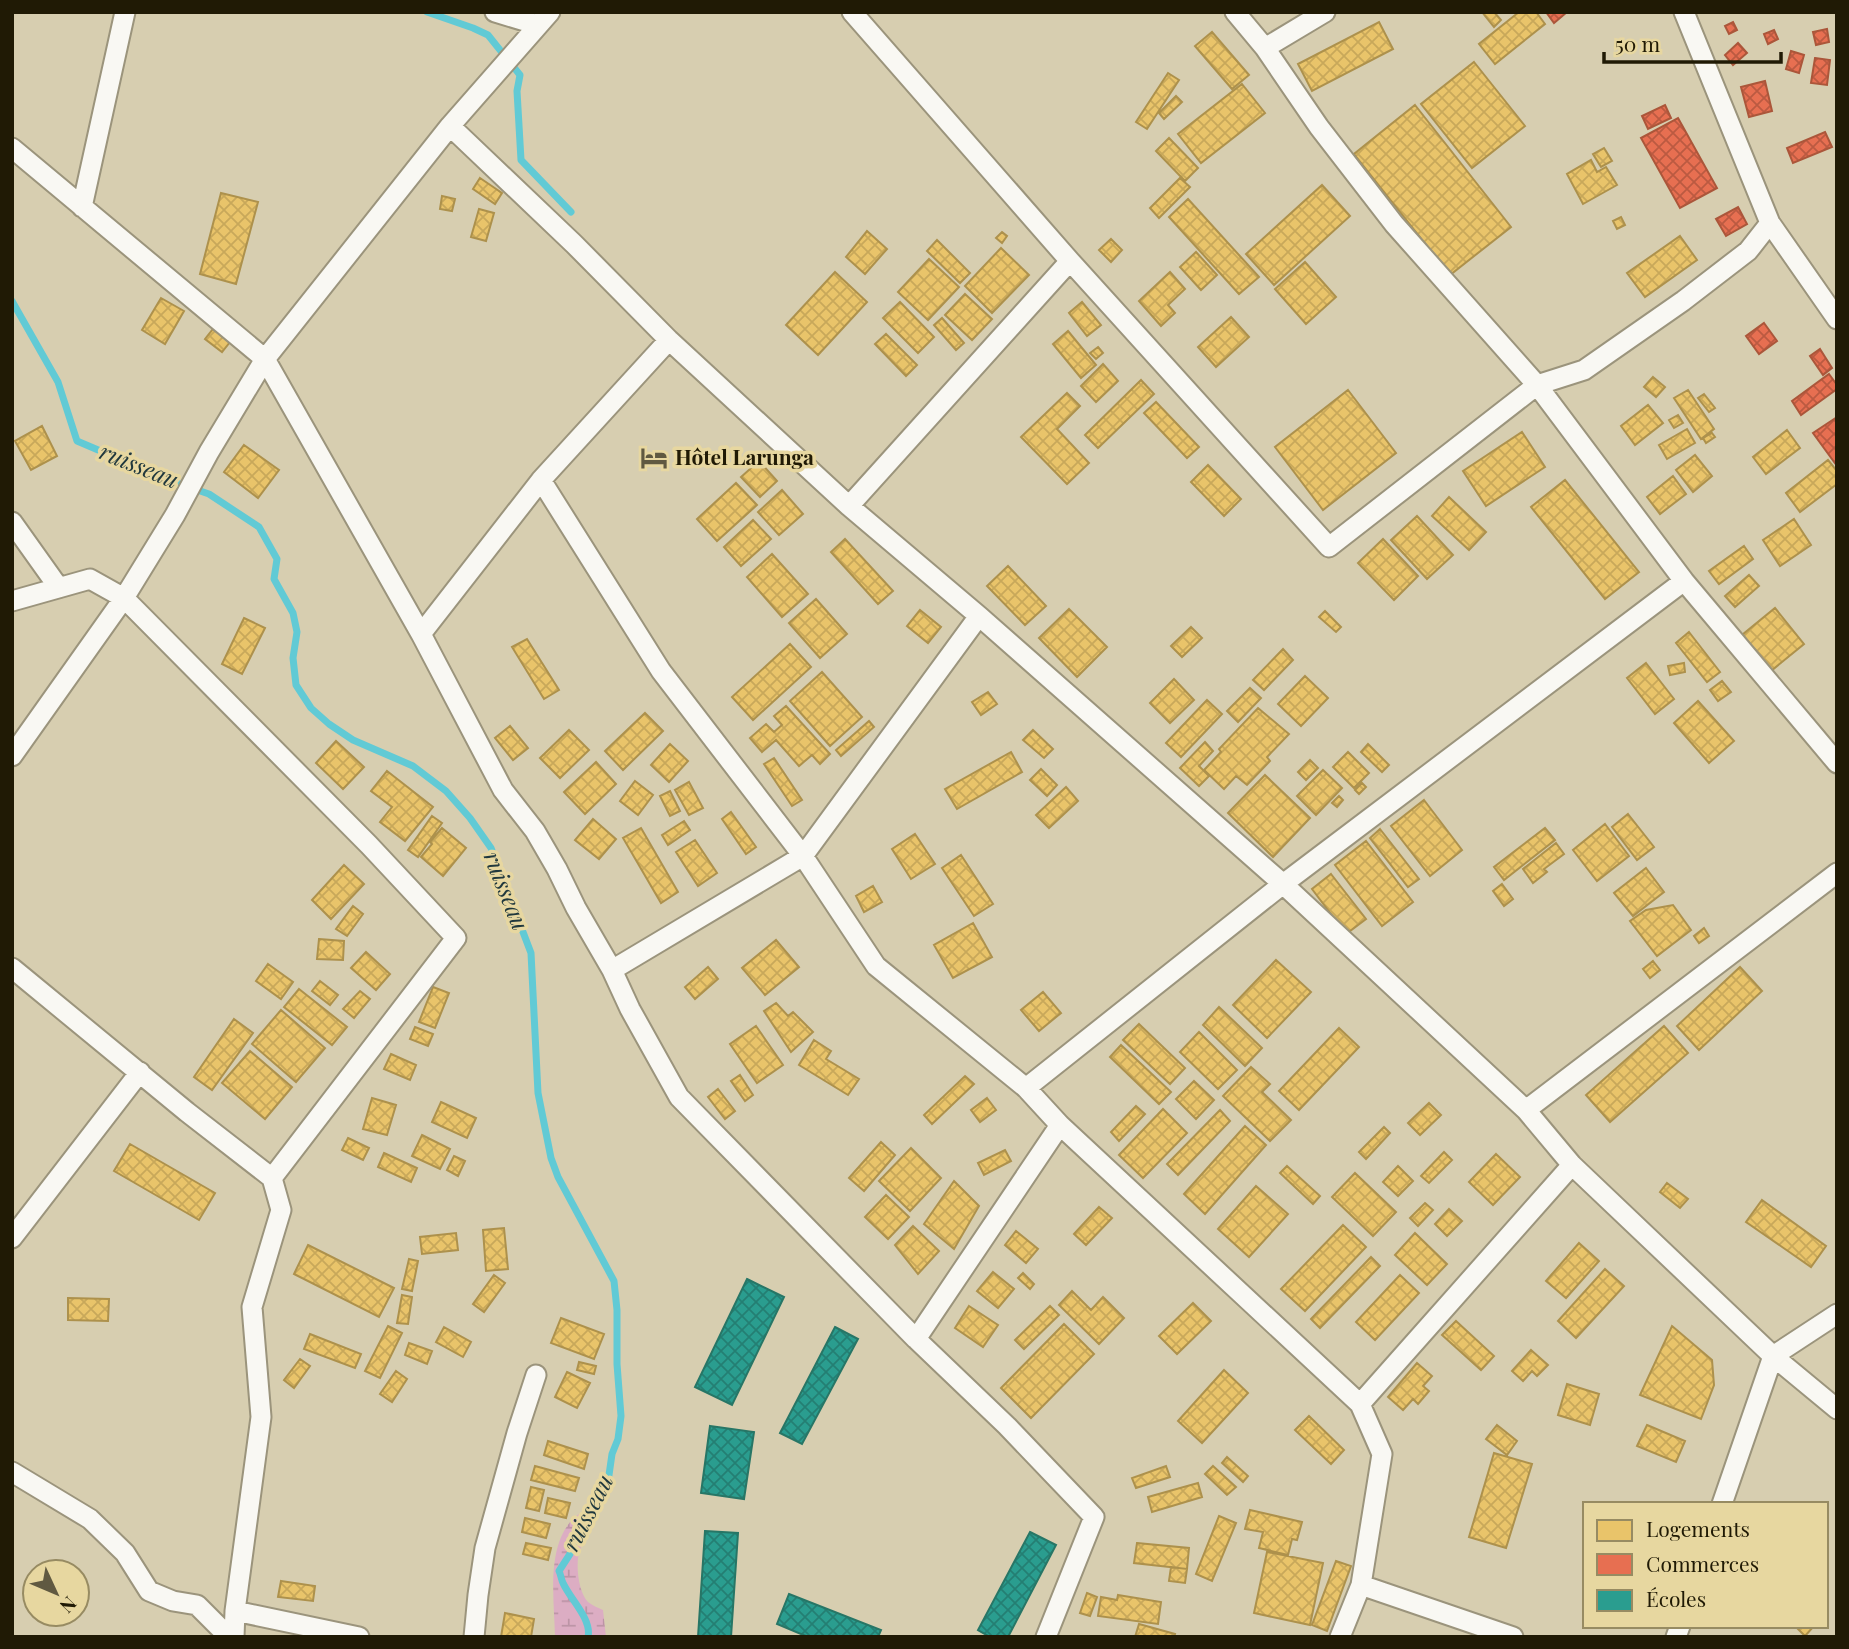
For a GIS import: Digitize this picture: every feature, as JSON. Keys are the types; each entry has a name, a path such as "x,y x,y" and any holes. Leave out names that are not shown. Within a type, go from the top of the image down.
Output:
{"street":[{"path":"82,207 125,12"},
{"path":"495,12 544,19"},
{"path":"852,12 1070,261 1329,547 1537,385 1584,370 1683,301 1748,251 1770,223"},
{"path":"1235,12 1265,48 1319,127 1394,225 1537,385 1684,580 1837,763"},
{"path":"1265,48 1325,12"},
{"path":"1684,12 1770,223 1837,319"},
{"path":"12,756 124,598 265,359 450,126 544,19"},
{"path":"450,126 574,244 669,340 849,506 979,616 1283,884 1526,1110 1572,1165 1773,1356 1837,1409"},
{"path":"12,148 265,359 421,634 503,790 535,831 679,1097 1094,1517 1046,1637"},
{"path":"849,506 1070,261"},
{"path":"421,634 541,480 669,340"},
{"path":"541,480 660,671 803,856 876,966 1026,1088 1060,1125 1360,1404 1382,1454 1361,1585 1340,1637"},
{"path":"12,522 59,588"},
{"path":"12,601 90,579 124,598 369,845 456,938 272,1178"},
{"path":"1026,1088 1283,884 1684,580"},
{"path":"612,970 803,856 979,616"},
{"path":"1526,1110 1837,873"},
{"path":"12,968 272,1178 281,1210 252,1307 261,1417 231,1637"},
{"path":"12,1238 141,1072"},
{"path":"916,1339 1060,1125"},
{"path":"1360,1404 1572,1165"},
{"path":"1723,1502 1773,1356 1837,1314"},
{"path":"474,1637 485,1548 536,1375"},
{"path":"12,1472 90,1519 125,1553 149,1591 173,1601 197,1605 231,1637"},
{"path":"1361,1585 1513,1637"},
{"path":"235,1611 359,1637"}],"green space":[{"path":"596,1505 593,1524 578,1555 578,1569 585,1597 603,1610 606,1637 555,1637 553,1580 559,1543 567,1527 579,1514"}],"building: Logements":[{"path":"1482,12 1494,12 1501,20 1494,27"},
{"path":"1519,12 1536,12 1545,24 1495,64 1479,44"},
{"path":"1379,22 1393,49 1312,91 1298,64"},
{"path":"1212,32 1249,75 1232,89 1195,46"},
{"path":"1474,62 1525,126 1472,168 1421,104"},
{"path":"1168,73 1179,80 1147,129 1136,122"},
{"path":"1242,84 1265,113 1201,163 1178,134"},
{"path":"1176,96 1182,102 1164,119 1159,113"},
{"path":"1415,105 1511,227 1450,275 1354,154"},
{"path":"1169,138 1198,168 1185,181 1156,151"},
{"path":"1604,148 1612,161 1601,167 1593,154"},
{"path":"1591,160 1597,172 1606,167 1617,185 1583,204 1567,174"},
{"path":"480,178 502,193 495,204 473,189"},
{"path":"1180,178 1190,187 1159,218 1150,208"},
{"path":"1322,185 1350,216 1274,285 1246,254"},
{"path":"221,193 258,202 236,284 200,274"},
{"path":"442,196 455,199 452,211 440,209"},
{"path":"1188,199 1259,277 1239,294 1169,217"},
{"path":"479,209 494,213 486,241 471,237"},
{"path":"1621,217 1625,225 1617,229 1613,221"},
{"path":"867,231 887,249 865,274 846,257"},
{"path":"1002,232 1007,236 1002,243 996,238"},
{"path":"1680,236 1697,260 1645,297 1627,273"},
{"path":"1111,239 1122,250 1111,262 1099,250"},
{"path":"937,240 970,273 960,283 927,251"},
{"path":"1001,248 1029,275 992,313 965,286"},
{"path":"1196,252 1217,275 1201,290 1180,267"},
{"path":"929,259 959,287 928,320 898,292"},
{"path":"1305,262 1336,297 1306,324 1275,289"},
{"path":"835,272 867,302 818,355 786,325"},
{"path":"1170,272 1185,289 1168,305 1175,313 1161,326 1139,301"},
{"path":"965,294 992,319 972,340 945,315"},
{"path":"161,298 184,311 165,344 142,330"},
{"path":"900,302 934,337 918,353 883,318"},
{"path":"1082,302 1101,325 1087,336 1069,313"},
{"path":"1231,317 1249,337 1216,367 1198,347"},
{"path":"942,318 964,343 956,350 934,325"},
{"path":"213,329 230,342 222,352 205,339"},
{"path":"1068,331 1096,365 1081,378 1053,344"},
{"path":"886,334 917,365 906,376 875,344"},
{"path":"1098,347 1103,353 1096,359 1090,353"},
{"path":"1103,364 1118,381 1096,402 1081,386"},
{"path":"1653,377 1665,387 1656,397 1644,387"},
{"path":"1141,380 1154,394 1098,448 1085,435"},
{"path":"1348,390 1396,453 1323,510 1275,447"},
{"path":"1688,390 1714,429 1701,439 1674,398"},
{"path":"1067,393 1080,406 1057,429 1089,463 1067,484 1021,437"},
{"path":"1704,394 1715,408 1709,412 1698,398"},
{"path":"1156,402 1199,447 1187,458 1144,413"},
{"path":"1648,405 1663,423 1635,445 1621,426"},
{"path":"1678,415 1683,423 1674,428 1669,420"},
{"path":"42,426 57,456 31,470 15,441"},
{"path":"1687,429 1695,443 1667,459 1659,445"},
{"path":"1787,430 1800,448 1766,474 1753,457"},
{"path":"1522,432 1545,467 1486,506 1463,471"},
{"path":"1712,433 1715,437 1706,443 1703,438"},
{"path":"244,445 279,470 258,498 224,472"},
{"path":"1695,455 1712,476 1693,492 1676,470"},
{"path":"1828,460 1837,471 1837,484 1800,512 1786,493"},
{"path":"759,461 777,481 760,497 741,477"},
{"path":"1208,465 1241,499 1224,516 1191,482"},
{"path":"1673,476 1686,494 1660,514 1647,497"},
{"path":"1565,480 1639,572 1605,599 1531,507"},
{"path":"736,483 757,505 717,541 697,519"},
{"path":"782,490 803,514 779,535 758,512"},
{"path":"1449,497 1486,532 1469,550 1432,516"},
{"path":"1417,516 1453,555 1427,579 1391,540"},
{"path":"1794,519 1811,545 1780,566 1763,540"},
{"path":"753,520 771,539 741,566 724,547"},
{"path":"845,539 893,591 878,604 831,552"},
{"path":"1383,539 1418,576 1394,600 1358,563"},
{"path":"1744,546 1753,559 1719,584 1709,571"},
{"path":"772,554 808,594 782,617 747,577"},
{"path":"1008,566 1046,606 1025,625 987,586"},
{"path":"1749,575 1759,586 1735,607 1725,596"},
{"path":"816,599 847,634 820,658 789,623"},
{"path":"1775,608 1804,644 1771,671 1742,635"},
{"path":"1069,609 1107,647 1077,677 1039,638"},
{"path":"920,610 941,627 928,643 907,626"},
{"path":"1325,611 1341,627 1336,632 1319,617"},
{"path":"244,618 265,628 242,674 222,664"},
{"path":"1191,627 1202,638 1182,657 1171,646"},
{"path":"1689,632 1720,672 1707,682 1676,643"},
{"path":"527,639 559,690 544,699 512,647"},
{"path":"790,644 811,667 753,720 732,697"},
{"path":"1283,649 1293,660 1264,690 1253,680"},
{"path":"1646,663 1674,699 1655,714 1627,678"},
{"path":"1684,663 1685,672 1670,675 1668,666"},
{"path":"822,672 862,717 830,746 790,701"},
{"path":"1305,676 1328,698 1301,726 1278,704"},
{"path":"1174,679 1194,700 1170,723 1150,703"},
{"path":"1722,681 1731,692 1718,701 1710,690"},
{"path":"1250,688 1261,698 1238,722 1227,711"},
{"path":"988,692 997,704 981,715 972,702"},
{"path":"1207,700 1222,714 1181,757 1166,743"},
{"path":"1698,701 1734,741 1709,763 1674,723"},
{"path":"786,706 830,754 820,764 812,755 799,766 776,740 762,752 750,738 766,724 774,732 782,725 774,716"},
{"path":"1258,708 1289,734 1267,757 1270,761 1247,785 1236,776 1224,789 1204,770 1221,752 1219,749"},
{"path":"645,713 663,731 623,770 605,751"},
{"path":"869,721 874,727 841,756 836,750"},
{"path":"510,726 528,748 513,760 495,738"},
{"path":"569,730 589,750 560,778 540,758"},
{"path":"1033,730 1053,749 1044,758 1023,740"},
{"path":"336,741 364,767 343,789 316,763"},
{"path":"1205,742 1213,751 1199,766 1209,776 1199,786 1180,768"},
{"path":"670,744 688,761 669,782 651,765"},
{"path":"1368,744 1389,765 1382,772 1361,752"},
{"path":"1011,752 1022,772 957,809 945,789"},
{"path":"1348,752 1369,773 1354,788 1333,767"},
{"path":"774,758 802,800 792,806 764,764"},
{"path":"1310,760 1318,768 1306,780 1298,772"},
{"path":"596,762 616,784 585,814 564,792"},
{"path":"1041,769 1057,785 1047,796 1030,780"},
{"path":"1323,770 1342,788 1316,815 1297,796"},
{"path":"387,771 433,807 405,841 380,822 392,807 371,791"},
{"path":"1265,775 1310,818 1273,857 1228,813"},
{"path":"635,781 653,795 638,815 620,801"},
{"path":"689,782 703,808 689,815 675,790"},
{"path":"1362,783 1366,787 1359,794 1355,790"},
{"path":"1066,787 1078,801 1049,828 1036,815"},
{"path":"670,791 680,811 670,816 660,796"},
{"path":"1339,796 1343,800 1337,807 1332,803"},
{"path":"1424,800 1462,850 1430,876 1391,826"},
{"path":"731,812 756,847 746,854 722,819"},
{"path":"1628,814 1654,847 1637,860 1612,827"},
{"path":"432,816 442,823 418,857 408,850"},
{"path":"593,819 616,839 599,859 575,840"},
{"path":"684,821 690,830 668,845 662,835"},
{"path":"1605,824 1629,856 1597,881 1573,850"},
{"path":"442,828 466,848 443,876 421,857"},
{"path":"641,828 678,892 661,903 623,838"},
{"path":"1545,828 1555,840 1504,880 1494,867"},
{"path":"1380,829 1419,879 1408,887 1370,838"},
{"path":"915,834 935,864 911,879 892,849"},
{"path":"695,840 717,873 698,886 676,852"},
{"path":"1366,841 1413,902 1382,926 1335,865"},
{"path":"1556,843 1564,854 1544,869 1547,872 1533,883 1523,869"},
{"path":"961,855 993,904 974,916 942,868"},
{"path":"344,865 364,884 331,919 312,900"},
{"path":"1646,868 1664,892 1633,916 1614,893"},
{"path":"1331,874 1366,919 1346,934 1312,889"},
{"path":"1502,884 1513,899 1504,906 1493,891"},
{"path":"873,886 882,902 864,912 856,896"},
{"path":"1673,905 1691,930 1657,956 1630,921 1646,910"},
{"path":"353,906 363,914 347,936 336,929"},
{"path":"973,923 992,957 953,978 934,945"},
{"path":"1704,928 1709,936 1699,943 1694,936"},
{"path":"319,939 344,941 343,960 317,959"},
{"path":"776,940 799,967 765,995 742,968"},
{"path":"366,952 390,974 376,990 351,968"},
{"path":"1276,960 1311,992 1267,1038 1233,1005"},
{"path":"1653,961 1660,970 1650,978 1643,969"},
{"path":"268,964 293,982 281,999 256,981"},
{"path":"708,967 718,979 695,999 685,987"},
{"path":"1740,967 1762,991 1699,1050 1677,1026"},
{"path":"320,981 338,995 330,1005 312,991"},
{"path":"433,987 449,993 435,1028 419,1022"},
{"path":"299,989 347,1027 332,1045 284,1007"},
{"path":"360,991 370,999 354,1018 343,1009"},
{"path":"1043,992 1061,1013 1039,1031 1021,1010"},
{"path":"776,1003 788,1016 793,1012 813,1032 791,1052 764,1011"},
{"path":"1219,1007 1262,1048 1245,1066 1203,1025"},
{"path":"281,1010 325,1048 296,1082 252,1044"},
{"path":"234,1019 253,1033 212,1090 194,1077"},
{"path":"1139,1024 1185,1068 1170,1084 1123,1040"},
{"path":"756,1026 783,1065 757,1083 730,1044"},
{"path":"1664,1026 1688,1053 1610,1122 1586,1095"},
{"path":"415,1027 433,1034 428,1046 410,1039"},
{"path":"1339,1028 1359,1047 1299,1110 1279,1091"},
{"path":"1199,1032 1237,1070 1218,1089 1180,1052"},
{"path":"814,1040 831,1051 826,1059 859,1079 848,1095 799,1065"},
{"path":"1121,1045 1171,1092 1159,1104 1110,1057"},
{"path":"250,1051 292,1087 265,1119 222,1083"},
{"path":"391,1054 416,1065 410,1080 384,1069"},
{"path":"1251,1067 1270,1084 1262,1092 1291,1120 1270,1141 1223,1096"},
{"path":"740,1075 753,1095 745,1101 731,1081"},
{"path":"965,1076 974,1084 932,1124 924,1115"},
{"path":"1194,1081 1214,1100 1196,1119 1176,1099"},
{"path":"718,1089 735,1111 725,1119 708,1097"},
{"path":"372,1098 396,1105 387,1135 363,1129"},
{"path":"987,1098 996,1110 980,1122 971,1110"},
{"path":"441,1102 476,1118 467,1138 432,1122"},
{"path":"1429,1103 1441,1115 1420,1135 1408,1123"},
{"path":"1136,1106 1145,1114 1119,1141 1111,1132"},
{"path":"1163,1109 1187,1133 1143,1178 1119,1155"},
{"path":"1220,1110 1230,1121 1178,1175 1167,1164"},
{"path":"1245,1126 1266,1145 1205,1214 1184,1194"},
{"path":"1384,1127 1390,1133 1366,1159 1359,1152"},
{"path":"422,1135 450,1149 440,1169 412,1156"},
{"path":"348,1138 369,1148 363,1160 342,1150"},
{"path":"881,1142 895,1155 864,1191 849,1178"},
{"path":"130,1144 215,1193 199,1220 114,1171"},
{"path":"911,1148 941,1178 910,1211 879,1181"},
{"path":"1005,1150 1011,1161 984,1175 978,1163"},
{"path":"1444,1152 1452,1160 1429,1183 1421,1176"},
{"path":"384,1153 417,1168 411,1182 378,1167"},
{"path":"1496,1154 1520,1177 1493,1205 1469,1182"},
{"path":"454,1156 465,1161 458,1176 447,1170"},
{"path":"1287,1166 1320,1196 1313,1204 1280,1173"},
{"path":"1398,1166 1413,1181 1398,1196 1383,1182"},
{"path":"1355,1173 1396,1212 1373,1236 1332,1197"},
{"path":"954,1181 979,1206 954,1249 924,1224"},
{"path":"1667,1183 1688,1199 1680,1208 1660,1192"},
{"path":"1256,1186 1288,1214 1249,1257 1218,1229"},
{"path":"886,1195 909,1217 888,1239 865,1217"},
{"path":"1762,1200 1826,1246 1811,1267 1746,1222"},
{"path":"1425,1203 1433,1210 1418,1226 1410,1218"},
{"path":"1099,1207 1112,1218 1086,1245 1074,1234"},
{"path":"1449,1209 1462,1221 1447,1236 1435,1224"},
{"path":"1343,1225 1366,1247 1305,1311 1281,1289"},
{"path":"913,1226 939,1251 918,1274 895,1245"},
{"path":"504,1228 508,1269 486,1271 483,1230"},
{"path":"1016,1231 1038,1249 1026,1263 1005,1245"},
{"path":"456,1233 458,1250 422,1254 420,1237"},
{"path":"1415,1233 1447,1264 1427,1285 1395,1255"},
{"path":"1579,1243 1599,1261 1566,1298 1546,1281"},
{"path":"308,1245 394,1288 379,1317 294,1274"},
{"path":"1371,1257 1380,1266 1320,1328 1311,1319"},
{"path":"409,1259 418,1261 412,1291 402,1289"},
{"path":"1605,1269 1624,1286 1576,1338 1558,1321"},
{"path":"993,1272 1014,1289 998,1308 977,1291"},
{"path":"1023,1273 1034,1284 1030,1289 1018,1278"},
{"path":"494,1275 505,1283 484,1312 473,1304"},
{"path":"1400,1275 1419,1293 1375,1340 1356,1322"},
{"path":"1072,1291 1091,1310 1103,1297 1124,1318 1099,1344 1059,1305"},
{"path":"402,1295 412,1297 408,1324 397,1323"},
{"path":"68,1298 109,1299 108,1321 68,1320"},
{"path":"1193,1303 1211,1321 1177,1354 1159,1336"},
{"path":"969,1306 998,1325 983,1347 955,1328"},
{"path":"1050,1306 1059,1315 1024,1349 1015,1340"},
{"path":"561,1318 604,1334 594,1359 551,1343"},
{"path":"1456,1321 1494,1356 1481,1370 1442,1335"},
{"path":"1064,1324 1094,1354 1031,1418 1001,1388"},
{"path":"388,1326 402,1333 380,1378 365,1371"},
{"path":"1672,1326 1712,1360 1714,1385 1701,1419 1640,1395"},
{"path":"444,1327 471,1342 463,1357 436,1342"},
{"path":"310,1334 361,1354 355,1368 304,1349"},
{"path":"409,1343 432,1351 427,1364 405,1355"},
{"path":"1531,1350 1548,1365 1537,1376 1532,1371 1523,1381 1512,1371"},
{"path":"300,1359 310,1366 294,1388 284,1380"},
{"path":"579,1362 596,1366 594,1374 577,1370"},
{"path":"1417,1363 1432,1376 1423,1386 1429,1391 1418,1404 1413,1399 1403,1410 1388,1397"},
{"path":"1224,1370 1248,1393 1202,1443 1178,1421"},
{"path":"396,1371 407,1379 392,1402 380,1394"},
{"path":"567,1372 590,1383 577,1408 555,1397"},
{"path":"1567,1384 1599,1394 1590,1425 1558,1415"},
{"path":"1309,1416 1344,1450 1331,1464 1295,1430"},
{"path":"1497,1425 1517,1441 1507,1455 1486,1439"},
{"path":"1647,1425 1685,1441 1676,1462 1637,1446"},
{"path":"548,1441 588,1454 584,1469 544,1455"},
{"path":"1494,1453 1532,1464 1506,1548 1469,1537"},
{"path":"1227,1457 1248,1476 1243,1482 1222,1463"},
{"path":"535,1466 579,1478 575,1491 531,1480"},
{"path":"1166,1466 1170,1477 1136,1488 1132,1478"},
{"path":"1213,1466 1236,1487 1227,1495 1205,1474"},
{"path":"1198,1483 1202,1497 1152,1512 1148,1497"},
{"path":"531,1487 544,1490 539,1511 526,1508"},
{"path":"548,1498 570,1503 566,1518 545,1513"},
{"path":"1250,1510 1302,1522 1297,1540 1292,1539 1288,1555 1259,1548 1263,1532 1245,1529"},
{"path":"1219,1516 1236,1523 1212,1581 1196,1574"},
{"path":"525,1518 550,1524 546,1538 522,1532"},
{"path":"526,1543 551,1548 548,1560 523,1554"},
{"path":"1137,1543 1189,1548 1187,1569 1134,1563"},
{"path":"1267,1552 1323,1563 1310,1625 1254,1613"},
{"path":"1336,1561 1351,1566 1327,1631 1312,1625"},
{"path":"1171,1567 1187,1569 1185,1583 1169,1581"},
{"path":"281,1581 315,1586 313,1601 278,1597"},
{"path":"1087,1593 1097,1597 1090,1616 1080,1613"},
{"path":"1118,1595 1161,1602 1158,1624 1098,1616 1101,1597 1117,1600"},
{"path":"505,1613 534,1619 531,1637 501,1637"},
{"path":"1139,1624 1175,1634 1174,1637 1135,1637"},
{"path":"1797,1628 1812,1628 1805,1636"}],"building: Commerces":[{"path":"1546,12 1567,12 1554,23"},
{"path":"1733,22 1737,30 1729,34 1725,26"},
{"path":"1827,29 1829,42 1816,45 1813,32"},
{"path":"1774,30 1778,39 1768,44 1764,34"},
{"path":"1738,43 1747,53 1733,65 1725,55"},
{"path":"1791,51 1804,55 1799,73 1786,69"},
{"path":"1815,58 1830,60 1827,85 1811,83"},
{"path":"1765,81 1772,111 1749,117 1741,87"},
{"path":"1665,105 1671,118 1648,129 1642,116"},
{"path":"1678,118 1717,188 1680,208 1641,138"},
{"path":"1825,132 1832,147 1793,163 1787,148"},
{"path":"1738,207 1747,224 1726,236 1716,219"},
{"path":"1764,323 1777,341 1759,354 1746,336"},
{"path":"1820,349 1832,368 1823,375 1810,356"},
{"path":"1829,374 1837,389 1801,415 1792,401"},
{"path":"1837,417 1837,466 1813,433"}],"building: Écoles":[{"path":"747,1279 784,1297 732,1405 695,1387"},
{"path":"835,1327 858,1339 802,1444 780,1433"},
{"path":"710,1426 754,1432 744,1499 701,1493"},
{"path":"705,1531 738,1533 731,1637 698,1637"},
{"path":"1030,1532 1056,1545 1008,1637 990,1637 978,1630"},
{"path":"789,1594 881,1630 878,1637 808,1637 777,1624"}],"waterway":[{"name":"ruisseau","path":"427,12 488,35 520,75 517,91 521,160 571,212"},
{"name":"ruisseau","path":"12,301 58,382 77,441 209,494 259,527 277,559 274,579 293,613 297,632 293,658 296,685 311,708 353,740 413,766 446,791 470,818 491,848 531,953 538,1093 551,1158 558,1177 614,1281 621,1416 618,1439 612,1454 608,1482 596,1505 580,1522 570,1554 559,1571 562,1582 584,1616 588,1637"}],"place":[{"name":"Hôtel Larunga","path":"654,458"}]}
